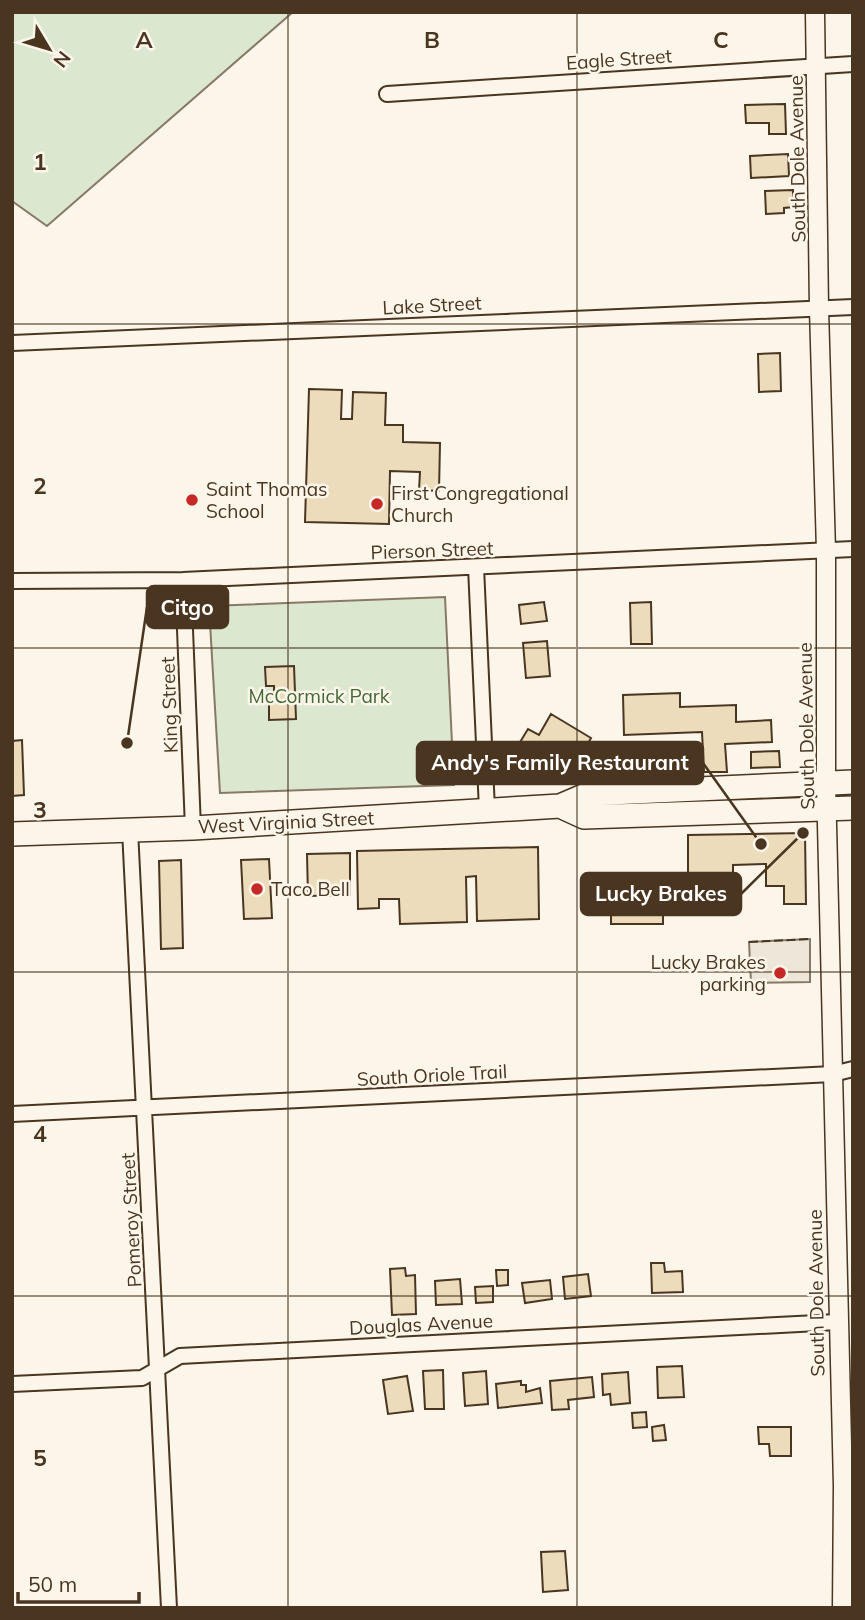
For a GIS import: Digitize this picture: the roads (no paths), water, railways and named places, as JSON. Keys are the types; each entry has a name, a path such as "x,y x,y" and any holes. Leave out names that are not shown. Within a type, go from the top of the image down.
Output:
{"main road":[{"name":"West Virginia Street","path":"12,834 193,828 560,806 588,794 853,782"},
{"path":"666,791 667,816"},
{"name":"West Virginia Street","path":"560,806 584,817 853,808"}],"street":[{"name":"South Dole Avenue","path":"815,12 837,1322 848,1490 842,1608"},
{"name":"Eagle Street","path":"387,93 853,64"},
{"name":"Lake Street","path":"12,343 853,307"},
{"name":"Pierson Street","path":"12,581 183,580 853,549"},
{"path":"476,568 487,810"},
{"name":"King Street","path":"183,580 193,828"},
{"name":"Pomeroy Street","path":"130,830 169,1608"},
{"name":"South Oriole Trail","path":"12,1114 833,1074 853,1069"},
{"name":"Douglas Avenue","path":"12,1384 142,1378 180,1356 837,1322"}],"place":[{"name":"Saint Thomas School","path":"192,500"},
{"name":"First Congregational Church","path":"377,504"},
{"name":"Citgo","path":"127,743"},
{"name":"Lucky Brakes","path":"803,833"},
{"name":"Andy's Family Restaurant","path":"761,844"},
{"name":"Taco Bell","path":"257,889"},
{"name":"Lucky Brakes parking","path":"780,973"}],"park label":[{"name":"McCormick Park","path":"319,696"}]}
